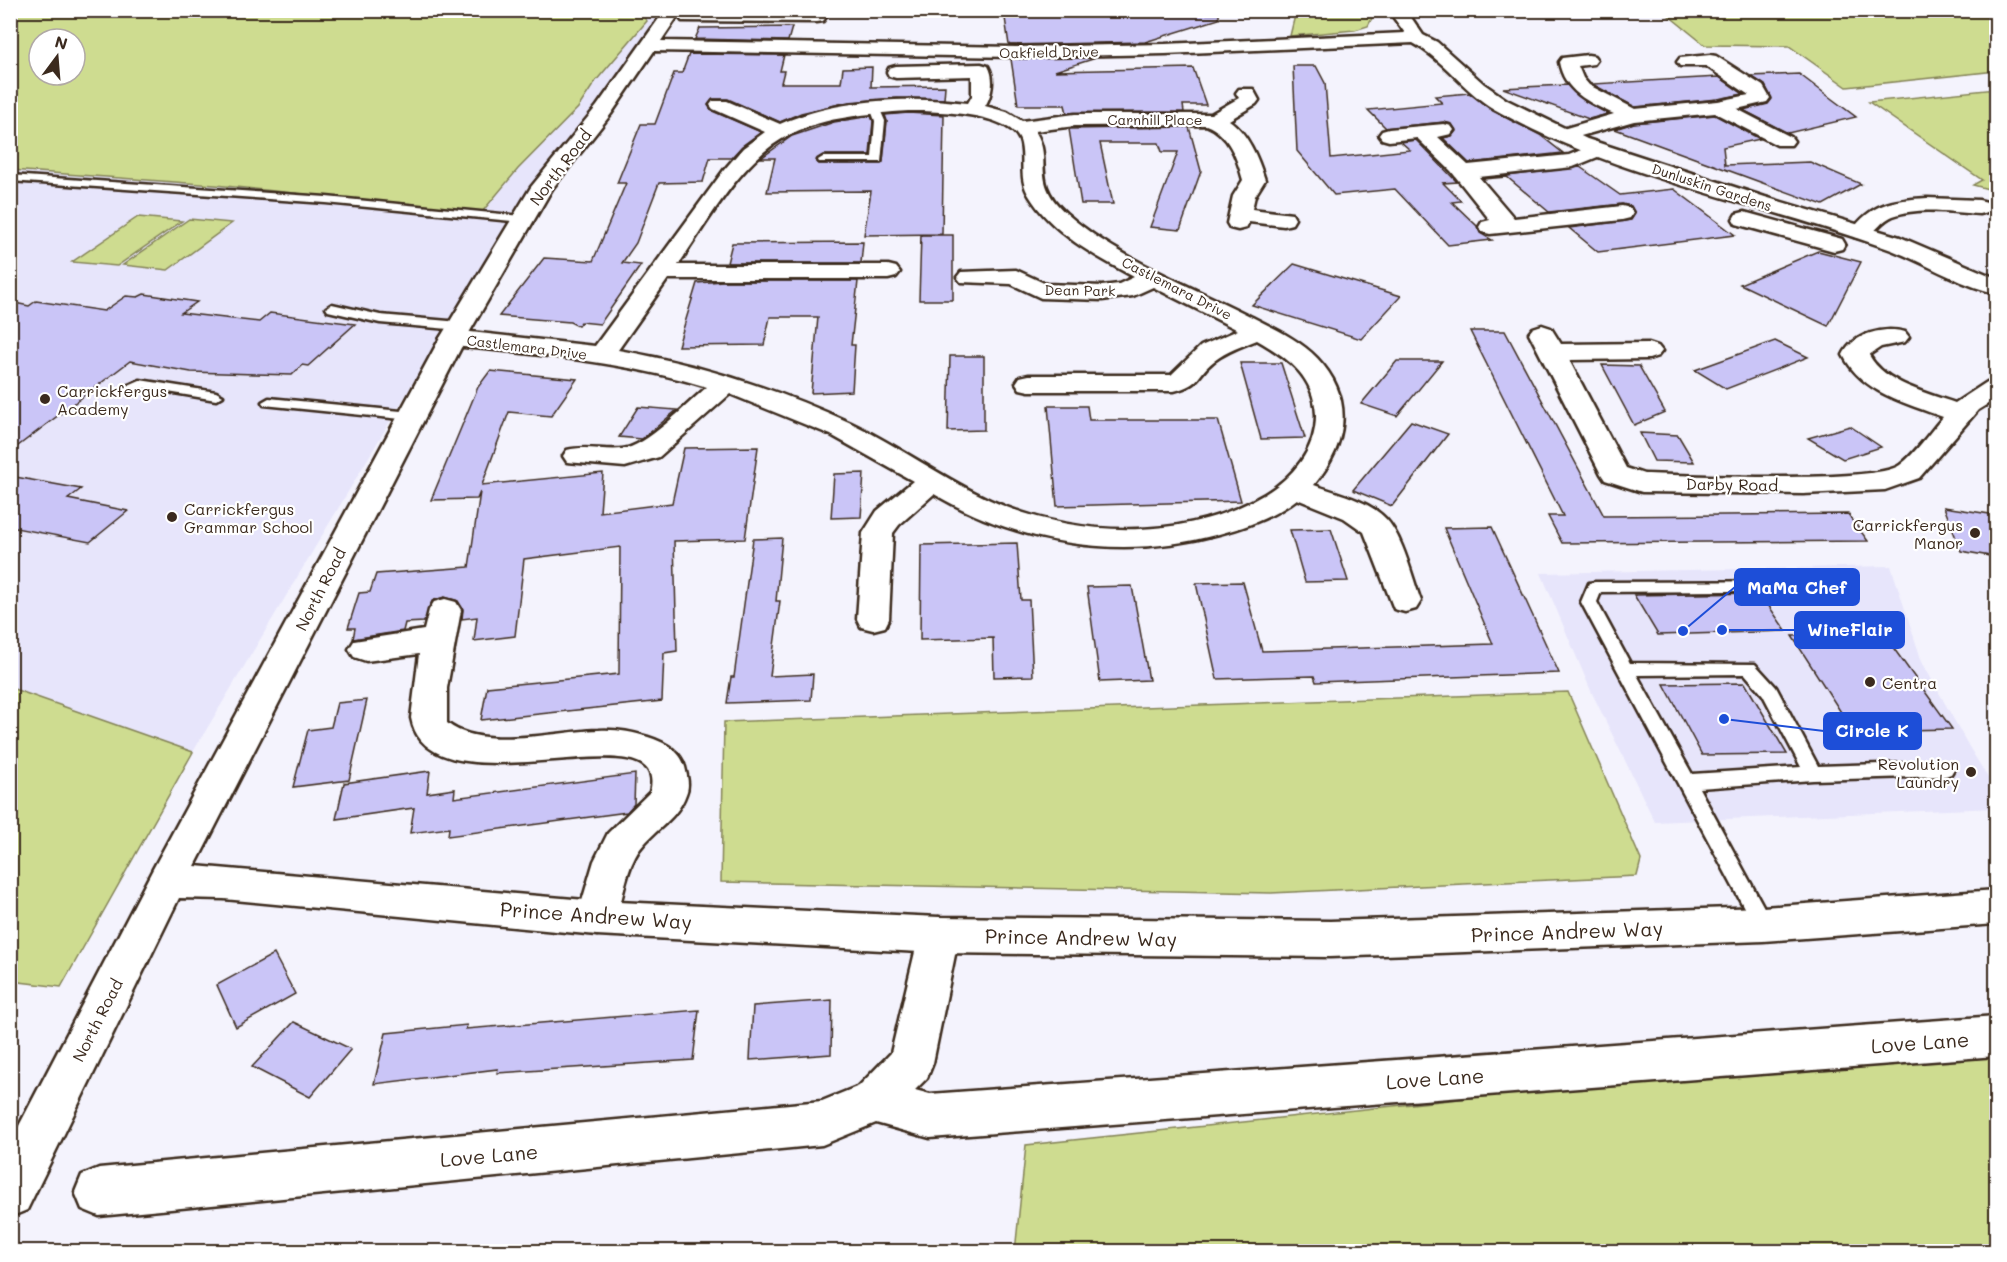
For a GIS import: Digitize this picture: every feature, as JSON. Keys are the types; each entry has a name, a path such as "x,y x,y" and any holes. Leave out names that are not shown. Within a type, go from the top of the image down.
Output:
{"street":[{"path":"1396,10 1409,25 1416,38"},
{"path":"681,14 819,14 803,49"},
{"name":"North Road","path":"10,1193 167,881 456,332 521,219 555,169 604,110 647,46 681,14"},
{"name":"Oakfield Drive","path":"647,46 1016,52 1113,51 1416,38"},
{"name":"Dunluskin Gardens","path":"1416,38 1431,46 1477,88 1500,104 1598,150 1780,219 1862,232 1906,247 1996,286"},
{"path":"1547,64 1588,60"},
{"path":"1563,135 1632,115 1718,108 1755,101 1761,97 1756,90 1710,60 1686,62"},
{"path":"1568,62 1568,72 1578,85 1632,115"},
{"path":"896,72 981,70 982,96 973,110"},
{"path":"1215,120 1249,100 1246,93"},
{"path":"720,105 780,131"},
{"name":"Castlemara Drive","path":"456,332 677,370 726,384 843,431 982,508 1025,523 1078,535 1115,538 1160,536 1214,527 1259,510 1293,487 1310,470 1321,455 1330,423 1329,403 1320,382 1307,364 1291,351 1258,331 1084,238 1042,199 1032,177 1032,141 1019,127 1004,119 973,110 918,105 875,107 821,116 780,131 761,144 736,167 601,356"},
{"path":"1718,108 1784,141"},
{"name":"Carnhill Place","path":"1019,127 1075,120 1215,120 1224,125 1237,141 1253,176 1253,185 1245,194 1239,218 1284,219"},
{"path":"1389,135 1449,129"},
{"path":"1422,132 1464,172 1500,226 1622,213"},
{"path":"1464,172 1573,161 1598,150"},
{"path":"1862,232 1876,216 1894,209 1979,207"},
{"path":"1744,219 1780,219 1834,244"},
{"path":"661,272 888,272"},
{"name":"Dean Park","path":"969,277 1016,277 1041,291 1102,293 1124,291 1154,277"},
{"path":"1029,383 1174,383 1190,376 1198,362 1208,353 1258,331"},
{"path":"1896,337 1873,341 1859,348 1856,355 1861,366 1877,380 1959,414"},
{"name":"Darby Road","path":"1649,351 1547,343 1615,474 1642,483 1803,485 1885,481 1909,472 1972,400 1996,388"},
{"path":"577,456 625,458 649,451 726,384"},
{"path":"873,619 876,538 880,528 888,518 932,480"},
{"path":"1293,487 1360,514 1375,524 1381,533 1405,601"},
{"path":"366,649 443,625 428,709 431,729 440,737 471,748 502,751 620,743 650,752 667,767 670,783 667,795 658,809 633,830 622,844 612,863 597,918"},
{"name":"Prince Andrew Way","path":"167,881 224,883 597,918 939,935 1330,939 1763,924 1996,907"},
{"name":"Love Lane","path":"99,1192 822,1123 875,1101 911,1063 939,935"},
{"name":"Love Lane","path":"875,1101 930,1116 1996,1036"}],"lane":[{"path":"823,159 877,160 880,121 875,107"},
{"path":"10,177 326,200 521,219"},
{"path":"332,308 456,332"},
{"path":"131,387 140,384 150,385 216,396"},
{"path":"269,402 411,416"},
{"path":"1763,924 1589,602 1595,587 1827,586"},
{"path":"1625,669 1749,668 1770,691 1813,773"},
{"path":"1686,782 1813,773 1945,769"}],"shaded area":[{"name":"Carrickfergus Grammar School","path":"11,11 663,11 620,74 528,190 193,752 11,688"},
{"path":"1891,566 1922,662 1996,791 1996,808 1655,822 1591,691 1541,573"}],"green space":[{"path":"551,10 636,14 643,16 647,21 595,82 578,108 518,169 482,212 215,185 11,170 11,11"},
{"path":"1296,11 1368,11 1372,18 1368,26 1355,30 1290,36"},
{"path":"1663,11 1996,11 1996,71 1847,87 1789,46 1705,45"},
{"path":"1996,89 1996,191 1973,185 1982,180 1869,102"},
{"path":"138,217 182,221 117,266 72,262"},
{"path":"189,219 232,223 168,270 123,265"},
{"path":"11,688 193,752 61,987 11,981"},
{"path":"1568,692 1641,860 1637,876 1271,893 721,882 724,722"},
{"path":"1996,1042 1996,1251 1015,1252 1026,1145"}],"building":[{"path":"1004,11 1219,14 1219,19 1145,42 1009,45"},
{"path":"792,27 788,41 695,39 700,28"},
{"path":"689,54 784,55 780,71 784,71 781,83 841,83 843,68 872,67 871,87 945,86 944,99 897,98 848,102 801,113 780,122 728,99 713,99 708,105 712,111 761,132 742,146 731,158 710,158 703,182 659,183 636,243 622,263 641,265 600,324 581,322 578,326 570,322 499,316 544,258 593,261 626,183 617,183 641,124 655,124 674,73 682,73"},
{"path":"1096,58 1055,71 1193,68 1206,105 1183,105 1184,112 1067,113 1065,105 1018,105 1011,59"},
{"path":"1293,66 1316,66 1325,83 1331,158 1410,150 1401,142 1416,140 1457,182 1443,183 1461,201 1452,202 1477,226 1480,233 1492,240 1448,245 1395,189 1334,195 1297,151"},
{"path":"1799,74 1856,117 1788,133 1743,110 1768,104 1772,99 1765,85 1751,76"},
{"path":"1719,77 1743,94 1718,99 1635,107 1592,84"},
{"path":"1567,85 1586,102 1608,114 1589,119 1503,88"},
{"path":"1469,93 1493,111 1540,135 1563,153 1469,163 1443,138 1452,136 1456,131 1452,124 1444,122 1386,128 1368,110 1442,103 1435,96"},
{"path":"908,113 944,115 942,234 864,235 871,191 767,192 775,158 761,158 792,136 834,122 871,116 873,121 870,155 823,155 816,161 819,164 881,164 887,121 885,115"},
{"path":"1715,115 1760,139 1723,147 1725,165 1810,162 1861,184 1823,205 1615,129 1634,123"},
{"path":"1189,127 1201,171 1180,230 1150,227 1178,152 1162,152 1159,143 1100,143 1113,204 1081,204 1069,129"},
{"path":"1580,167 1620,195 1674,189 1735,235 1598,252 1569,228 1631,220 1635,214 1631,206 1622,204 1549,212 1507,177 1483,179"},
{"path":"921,235 953,235 953,300 919,300"},
{"path":"863,242 861,263 727,263 732,243"},
{"path":"1818,251 1861,262 1828,326 1740,284"},
{"path":"1294,264 1401,296 1361,339 1252,305"},
{"path":"858,281 851,345 855,345 852,391 811,393 818,317 770,317 764,345 678,346 697,283"},
{"name":"Carrickfergus Academy","path":"144,294 197,302 181,313 259,322 270,313 355,324 308,366 302,365 292,375 191,372 130,361 10,452 10,302 29,306 36,301 104,311 126,296 138,297"},
{"path":"1470,331 1505,331 1604,516 1848,514 1868,541 1562,543 1548,516 1563,516"},
{"path":"1775,341 1808,357 1726,389 1695,370"},
{"path":"950,356 984,356 984,430 948,431"},
{"path":"1397,361 1442,361 1397,416 1361,404"},
{"path":"1240,363 1281,363 1305,438 1261,439"},
{"path":"1602,365 1639,366 1665,412 1634,425"},
{"path":"490,371 577,379 551,416 509,412 482,485 603,473 600,512 672,503 684,448 758,447 745,539 674,541 677,651 664,653 662,701 481,720 487,687 619,674 620,547 524,559 515,636 474,641 477,617 462,619 463,609 458,601 444,597 432,601 424,622 405,623 403,631 353,639 355,628 348,628 359,593 370,592 376,574 469,567 480,492 477,499 431,500 478,387"},
{"path":"1048,406 1087,406 1089,420 1218,420 1241,501 1057,506"},
{"path":"638,407 677,410 642,439 619,437"},
{"path":"1411,421 1448,434 1392,506 1353,490"},
{"path":"1850,426 1881,447 1843,459 1808,438"},
{"path":"1640,433 1678,435 1694,462 1654,461"},
{"path":"864,473 861,517 831,518 834,474"},
{"path":"10,476 81,489 68,499 128,511 90,542 10,527"},
{"name":"Carrickfergus Manor","path":"1944,507 1996,515 1996,557 1961,551"},
{"path":"1492,527 1559,673 1316,682 1314,676 1217,679 1196,583 1243,582 1262,651 1493,644 1444,528"},
{"path":"1331,529 1348,581 1305,582 1290,530"},
{"path":"782,538 776,601 780,601 770,676 813,674 811,700 727,703 731,677 734,677 753,539"},
{"path":"1017,543 1021,600 1029,600 1033,676 994,677 993,638 920,640 921,545"},
{"path":"1132,586 1149,680 1100,682 1087,587"},
{"path":"1760,593 1786,631 1658,635 1634,595"},
{"name":"Centra","path":"1884,635 1952,729 1853,731 1792,636"},
{"path":"1745,683 1787,754 1702,755 1664,684"},
{"path":"367,700 349,780 293,787 308,730 331,727 337,703"},
{"path":"430,771 427,793 455,789 454,798 635,774 634,804 627,812 448,836 449,828 410,833 414,808 336,819 344,783"},
{"path":"274,954 295,994 236,1027 217,985"},
{"path":"832,1000 831,1054 750,1060 753,1006"},
{"path":"699,1010 693,1060 497,1073 498,1069 374,1084 386,1033 467,1025 466,1029"},
{"path":"294,1022 351,1049 310,1097 252,1067"}],"place":[{"name":"Carrickfergus Academy","path":"45,399"},
{"name":"Carrickfergus Grammar School","path":"172,517"},
{"name":"Carrickfergus Manor","path":"1975,533"},
{"name":"WineFlair","path":"1722,630"},
{"name":"MaMa Chef","path":"1683,631"},
{"name":"Centra","path":"1870,682"},
{"name":"Circle K","path":"1724,719"},
{"name":"Revolution Laundry","path":"1971,772"}]}
